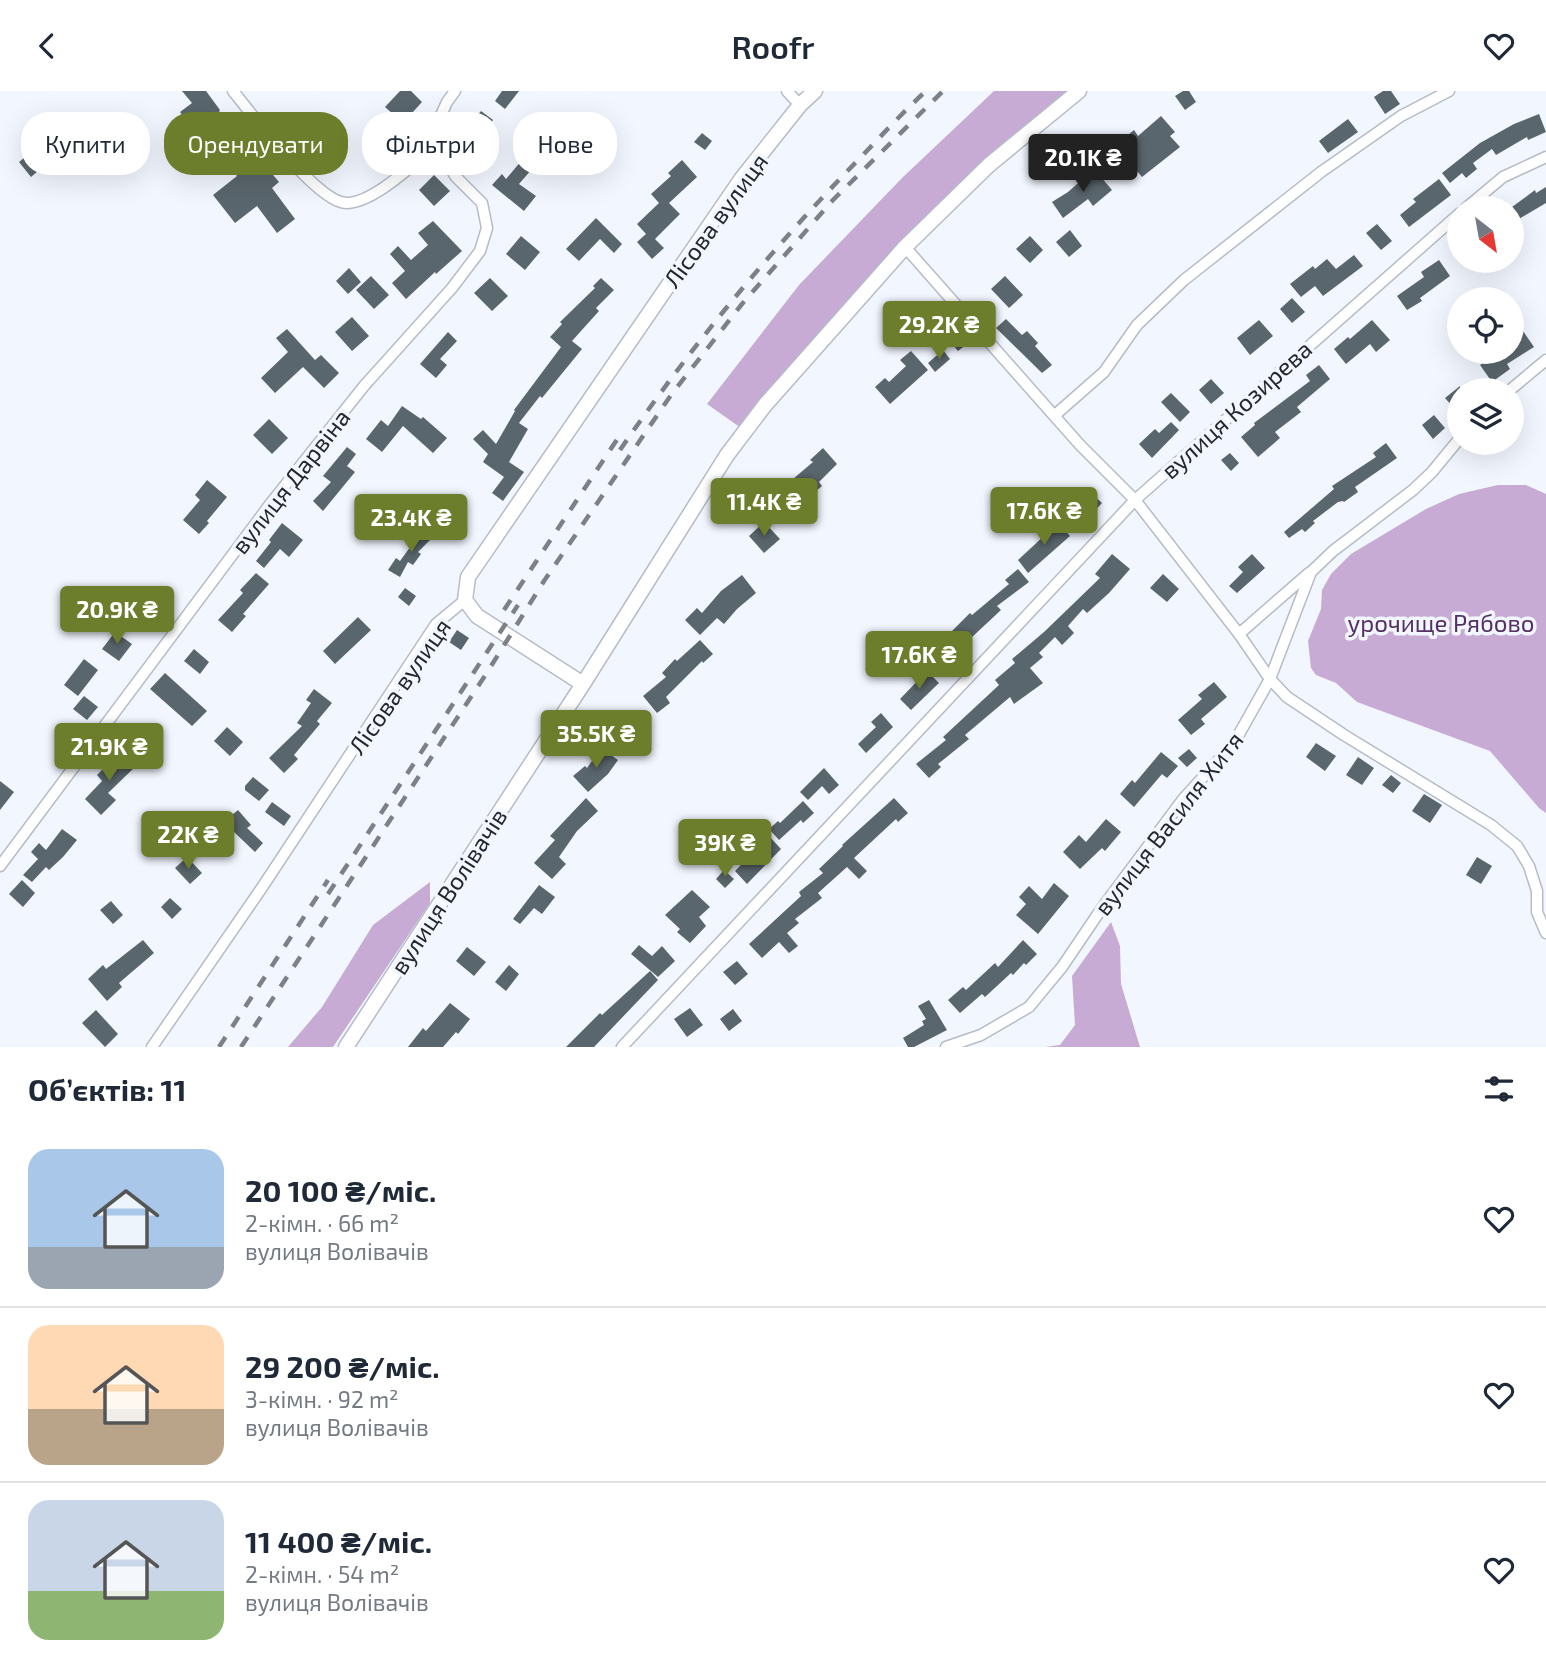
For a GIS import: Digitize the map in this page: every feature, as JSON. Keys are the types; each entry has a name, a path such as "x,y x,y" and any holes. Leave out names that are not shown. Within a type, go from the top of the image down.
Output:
{"street":[{"path":"233,91 290,160 329,197 346,203 370,197 398,175"},
{"path":"442,112 455,91"},
{"path":"787,91 800,105"},
{"name":"Лісова вулиця","path":"152,1047 261,889 436,624 465,600 468,577 742,178 800,105 815,91"},
{"name":"вулиця Волівачів","path":"346,1047 583,684 727,455 765,405 905,247 989,165 1079,91"},
{"path":"1055,415 1104,373 1137,325 1184,280 1321,172 1401,116 1449,91"},
{"path":"1480,196 1503,177 1546,157"},
{"name":"вулиця Дарвіна","path":"0,866 271,503 364,386 452,288 480,251 487,228 482,203 455,175"},
{"name":"вулиця Козирева","path":"622,1047 1135,499 1447,224"},
{"path":"905,247 1080,445 1135,499 1239,634 1270,679 1287,697 1491,825 1517,846 1529,866 1537,891 1537,912 1546,933"},
{"path":"1524,378 1546,360"},
{"name":"вулиця Василя Хитя","path":"946,1047 981,1035 1029,1007 1062,967 1102,908 1184,798 1234,743 1270,679 1311,572 1333,551 1413,490 1447,454"},
{"path":"1239,634 1311,572"},
{"path":"465,600 469,609 492,627 583,684"}],"green space":[{"path":"994,91 1074,91 1004,146 741,428 707,404 799,285 902,178"},
{"name":"урочище Рябово","path":"1498,485 1526,485 1546,494 1546,813 1490,751 1357,702 1336,683 1316,675 1311,668 1308,641 1321,609 1322,590 1331,574 1351,554 1426,509 1459,494"},
{"path":"430,882 430,903 333,1047 288,1047 322,1007 373,925"},
{"path":"1111,922 1120,946 1121,984 1140,1047 1045,1047 1060,1045 1075,1025 1072,976"}],"building":[{"path":"182,91 206,91 220,112 180,112 192,103"},
{"path":"400,91 411,91 422,102 413,112 391,112 385,107"},
{"path":"502,91 519,91 505,109 495,101"},
{"path":"1189,91 1196,102 1185,110 1175,96"},
{"path":"1383,91 1391,91 1400,104 1385,114 1374,97"},
{"path":"1539,114 1546,132 1528,140 1527,137 1496,155 1492,149 1473,163 1477,169 1466,178 1462,173 1450,183 1442,173 1480,143"},
{"path":"1161,116 1175,132 1170,136 1180,147 1142,177 1116,145 1134,130 1138,136"},
{"path":"1348,119 1358,132 1328,153 1319,141"},
{"path":"702,133 712,141 705,150 694,142"},
{"path":"682,160 697,177 669,203 680,214 655,239 664,248 652,259 637,242 646,234 637,224 659,203 651,194 671,176 668,173"},
{"path":"1094,169 1112,190 1093,206 1088,199 1063,218 1052,202"},
{"path":"513,171 513,175 527,175 519,184 536,196 524,211 492,185 502,174 506,179"},
{"path":"273,175 279,182 272,188 295,219 277,233 257,206 235,223 213,195 237,176"},
{"path":"434,175 450,191 434,206 419,190"},
{"path":"1439,179 1451,195 1409,227 1400,215 1416,202 1413,199"},
{"path":"1546,187 1546,203 1524,216 1524,198 1535,190 1536,193"},
{"path":"596,218 622,244 614,253 600,239 579,261 566,249"},
{"path":"433,221 462,251 406,299 392,283 405,271 390,254 398,246 411,260 428,245 418,233"},
{"path":"1377,224 1392,241 1381,250 1366,233"},
{"path":"1070,230 1082,246 1069,257 1056,242"},
{"path":"521,236 540,252 525,270 506,254"},
{"path":"1030,236 1043,250 1030,263 1016,249"},
{"path":"1354,255 1363,266 1323,296 1315,286 1301,297 1290,284 1327,259 1336,269"},
{"path":"1439,260 1450,276 1420,298 1422,301 1407,310 1397,296 1424,277 1421,272"},
{"path":"349,268 361,282 348,294 336,281"},
{"path":"371,276 389,295 374,309 356,290"},
{"path":"1005,276 1023,295 1009,308 991,289"},
{"path":"490,278 508,296 492,311 474,293"},
{"path":"601,278 614,290 596,308 599,311 572,341 582,349 519,423 528,429 509,462 524,472 503,501 492,493 504,477 483,462 488,454 473,439 483,430 496,444 514,410 561,347 550,337 562,324 560,322 595,288 593,286"},
{"path":"1292,298 1305,312 1292,323 1280,309"},
{"path":"953,315 964,328 958,333 967,344 958,351 938,327"},
{"path":"352,317 369,336 352,351 335,332"},
{"path":"1006,319 1022,335 1027,331 1038,343 1035,346 1052,365 1042,373 996,328"},
{"path":"1259,320 1273,336 1250,355 1237,338"},
{"path":"1372,320 1390,340 1376,352 1370,344 1346,364 1334,349"},
{"path":"287,329 315,360 321,355 339,373 324,388 303,367 275,393 261,378 288,352 276,338"},
{"path":"448,332 457,341 440,359 447,365 436,378 420,364"},
{"path":"1524,332 1534,347 1524,353"},
{"path":"943,350 950,359 935,372 928,363"},
{"path":"911,351 928,370 890,404 875,387 885,378 889,382 906,366 900,360"},
{"path":"1507,364 1510,369 1498,378 1489,378 1480,365"},
{"path":"1319,365 1330,379 1297,407 1301,412 1275,432 1280,438 1258,457 1241,437 1254,423 1310,381 1306,375"},
{"path":"1211,379 1224,393 1211,404 1199,390"},
{"path":"1171,393 1190,412 1180,422 1161,402"},
{"path":"402,406 421,419 423,417 447,438 433,453 403,426 382,452 366,439 381,420 388,426"},
{"path":"1434,415 1445,428 1433,439 1422,425"},
{"path":"269,419 288,438 272,454 253,435"},
{"path":"1171,422 1179,430 1152,458 1139,444 1155,429 1159,433"},
{"path":"1386,443 1397,458 1355,487 1358,492 1344,502 1338,502 1313,521 1315,523 1305,532 1302,529 1289,538 1284,532 1334,489 1332,486 1376,457 1373,453"},
{"path":"347,447 356,454 347,466 355,472 323,511 313,501 331,482 323,476"},
{"path":"823,448 837,464 819,482 822,486 809,497 793,479 813,462 810,460"},
{"path":"1230,453 1239,463 1231,471 1221,460"},
{"path":"207,480 227,497 199,534 183,520 200,500 195,495"},
{"path":"1091,493 1102,503 1090,516 1079,506"},
{"path":"446,509 459,519 451,530 438,520"},
{"path":"1057,521 1070,536 1028,573 1018,560"},
{"path":"764,522 780,539 764,553 749,536"},
{"path":"282,523 303,540 289,557 280,549 264,568 256,561"},
{"path":"424,528 433,537 418,552 421,554 413,565 408,562 400,577 388,570 396,558 400,561"},
{"path":"1112,554 1130,569 1087,613 1083,609 1068,626 1074,633 1062,645 1055,637 1039,653 1043,657 1030,668 1043,683 1014,704 1010,697 965,735 969,739 938,764 941,767 929,778 916,764 946,740 943,737 999,685 995,680 1015,663 1012,659 1100,578 1095,574"},
{"path":"1252,554 1265,568 1237,593 1229,586 1243,572 1238,567"},
{"path":"1018,569 1029,582 997,606 1001,610 940,667 928,655 970,613 972,615 1009,584 1005,580"},
{"path":"256,573 269,584 243,614 246,616 232,632 218,620 243,593 240,590"},
{"path":"1163,574 1179,589 1167,602 1150,588"},
{"path":"742,575 756,593 724,624 717,618 700,635 685,620 697,608 702,613 721,591"},
{"path":"405,588 416,596 409,606 398,597"},
{"path":"358,617 371,630 335,664 323,651"},
{"path":"457,630 469,638 461,650 449,642"},
{"path":"115,632 132,644 119,661 102,649"},
{"path":"700,640 713,654 703,663 702,661 666,697 670,703 657,713 643,696 666,677 662,673 675,659 677,661"},
{"path":"194,649 209,662 200,674 184,661"},
{"path":"84,659 98,670 78,696 64,685"},
{"path":"927,671 939,683 911,710 900,699"},
{"path":"165,673 207,711 192,726 150,689"},
{"path":"1214,682 1227,697 1201,719 1205,724 1191,735 1178,720 1202,699 1198,695"},
{"path":"314,689 332,703 317,721 320,724 294,755 298,759 284,773 269,758 302,726 297,723 311,703 306,700"},
{"path":"84,696 98,707 87,720 73,709"},
{"path":"881,713 893,727 866,753 858,744 876,727 871,722"},
{"path":"636,718 651,729 645,742 628,729"},
{"path":"227,727 243,742 230,756 214,741"},
{"path":"1316,743 1336,756 1325,771 1306,757"},
{"path":"601,748 618,760 608,774 588,792 573,776 585,766 587,768"},
{"path":"1189,749 1197,758 1187,767 1178,758"},
{"path":"120,752 135,767 108,793 116,800 101,815 85,799 102,781 97,775"},
{"path":"1161,752 1178,766 1167,778 1162,774 1134,807 1120,794 1132,780 1135,783"},
{"path":"1358,757 1374,768 1362,785 1346,775"},
{"path":"824,768 839,785 829,794 822,786 808,800 800,792"},
{"path":"1391,775 1401,783 1393,793 1382,785"},
{"path":"253,777 269,790 259,801 245,790"},
{"path":"0,781 14,792 0,810"},
{"path":"1424,794 1442,805 1430,823 1412,811"},
{"path":"586,798 598,811 577,831 559,857 566,864 552,879 534,863 555,840 550,836"},
{"path":"894,798 908,813 898,822 896,819 854,858 867,871 859,879 847,867 818,893 822,898 795,919 799,923 787,933 798,946 789,953 779,942 762,958 749,944 801,896 799,892 823,873 819,869 842,845"},
{"path":"803,801 814,813 803,823 801,820 779,840 769,829 778,821 780,823"},
{"path":"272,802 291,816 284,826 265,812"},
{"path":"238,810 251,825 247,828 263,843 255,852 234,832 213,849 205,838"},
{"path":"1106,819 1121,832 1105,851 1102,848 1080,869 1063,852 1079,835 1086,842"},
{"path":"62,829 77,840 63,857 49,870 46,867 32,882 23,875 38,859 31,852 39,843 46,850"},
{"path":"769,836 781,849 747,884 735,871"},
{"path":"187,857 202,873 190,884 175,868"},
{"path":"1477,857 1492,866 1481,884 1466,875"},
{"path":"724,870 734,879 725,888 716,879"},
{"path":"22,880 35,893 23,907 9,894"},
{"path":"1054,883 1069,896 1038,934 1016,915 1026,904 1019,897 1029,886 1042,899"},
{"path":"539,885 555,897 542,914 534,908 520,924 513,919"},
{"path":"692,890 710,907 699,917 706,926 690,943 677,932 680,929 665,915"},
{"path":"170,898 182,909 172,919 161,907"},
{"path":"111,901 123,915 113,924 100,910"},
{"path":"143,940 154,953 119,983 122,987 107,1001 88,979 103,965 106,969"},
{"path":"1023,940 1037,954 985,997 982,994 960,1013 948,1000 963,987 966,990 995,963 998,967"},
{"path":"639,945 652,956 662,946 675,961 658,977 631,954"},
{"path":"467,947 486,962 474,976 456,961"},
{"path":"737,961 748,974 735,985 723,972"},
{"path":"509,965 519,974 506,991 495,982"},
{"path":"650,971 658,980 594,1047 566,1047 600,1013 602,1015"},
{"path":"929,1000 947,1030 914,1047 908,1047 903,1038 924,1025 922,1021 926,1019 918,1006"},
{"path":"450,1003 470,1019 458,1034 456,1032 443,1047 408,1047 423,1028 426,1031"},
{"path":"690,1008 703,1025 687,1037 674,1019"},
{"path":"733,1009 742,1021 729,1031 720,1019"},
{"path":"96,1010 118,1034 105,1047 82,1023"}],"railway":[{"path":"620,450 705,335 765,261 829,190 926,91"},
{"path":"241,1047 488,671 544,581 671,395 742,304 833,200 943,91"},
{"path":"504,610 620,435"},
{"path":"328,894 518,605"},
{"path":"219,1047 328,880"}]}
